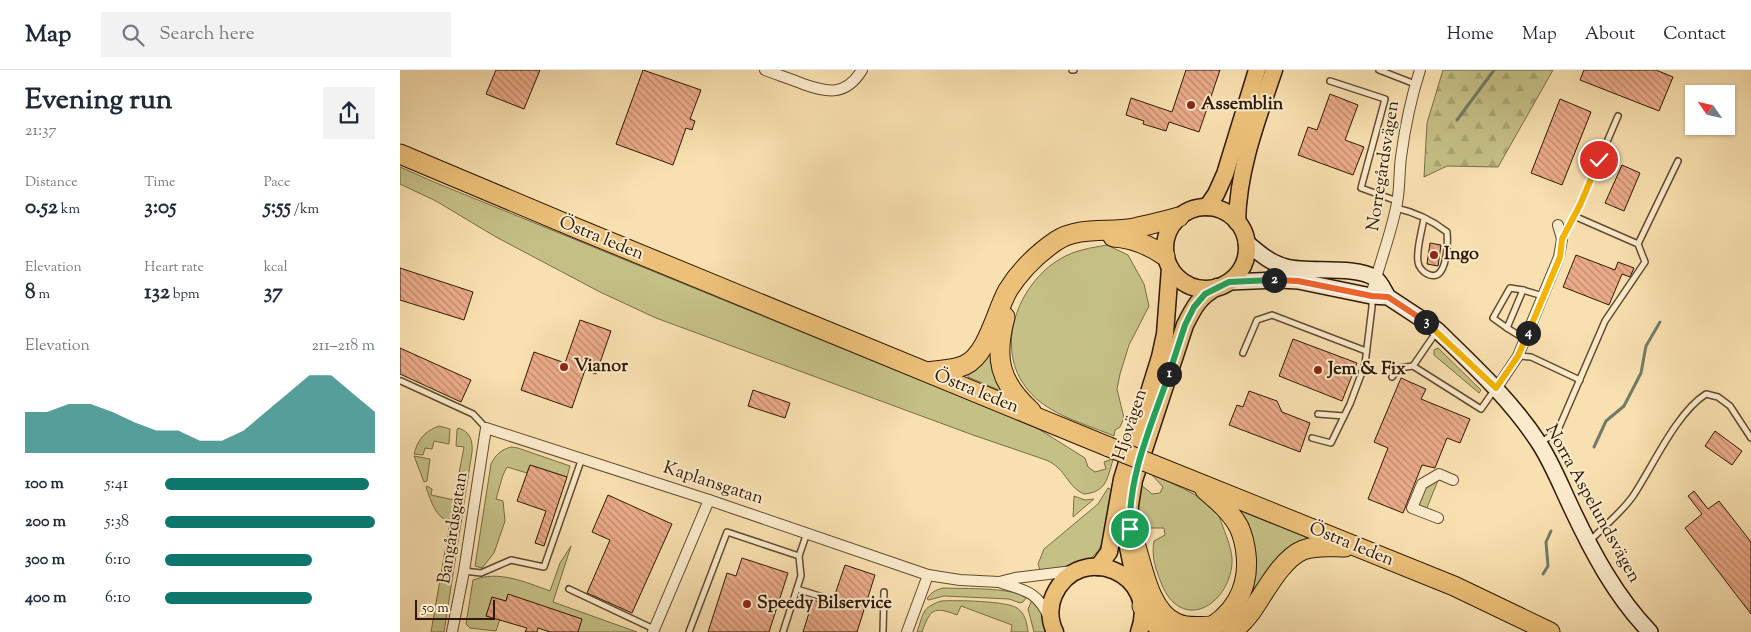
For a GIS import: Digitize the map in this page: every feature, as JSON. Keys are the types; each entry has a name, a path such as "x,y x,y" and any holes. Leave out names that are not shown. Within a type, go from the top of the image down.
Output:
{"highway":[{"name":"Östra leden","path":"400,154 1109,447 1454,586 1550,632"},
{"path":"927,372 964,366 974,360 981,350 1009,288 1024,268 1042,251 1058,240 1078,232 1133,228 1179,218"},
{"path":"1039,418 1010,389 1002,372 1000,361 1001,332 1008,306 1029,273 1060,248 1079,240 1115,236 1151,246 1168,262"},
{"path":"1194,481 1233,518 1243,536 1245,548 1247,575 1240,597 1216,630"},
{"path":"1130,529 1137,544 1149,588 1158,608 1166,618 1178,624 1216,630 1250,613 1277,573 1290,559 1301,551 1321,546 1356,547"},
{"path":"1140,598 1152,621 1164,632"}],"main road":[{"path":"1207,207 1216,194 1225,174 1258,70"},
{"path":"1237,222 1243,167 1252,132 1274,70"},
{"path":"1207,207 1218,209 1228,214 1237,222 1243,231 1246,242 1246,254 1237,274 1223,285 1206,289 1190,286 1176,277 1168,262 1165,245 1172,225 1179,218 1197,208 1207,207"},
{"name":"Hjovägen","path":"1098,567 1109,552 1122,479 1160,357 1165,334 1168,262"},
{"name":"Hjovägen","path":"1139,632 1143,616 1128,547 1130,505 1134,480 1185,325 1194,307 1205,294 1223,285"},
{"path":"1053,628 1052,603 1057,588 1072,574 1081,569 1107,568 1124,575 1140,598"}],"street":[{"path":"765,70 821,90 832,92 850,84 862,70"},
{"name":"Norregårdsvägen","path":"1372,296 1387,246 1396,205 1407,118 1420,70"},
{"path":"1496,388 1518,356 1560,257 1562,239 1558,225"},
{"path":"1246,242 1268,259 1288,267 1353,272 1376,278"},
{"name":"Norra Aspelundsvägen","path":"1376,278 1388,297 1437,330 1510,404 1539,444 1558,478 1588,542 1618,594 1650,632"},
{"name":"Norra Aspelundsvägen","path":"1223,285 1280,280 1298,281 1372,296 1388,297"},
{"name":"Kaplansgatan","path":"486,428 709,500 928,575 960,580 999,582 1025,590 1038,598 1053,628"},
{"name":"Bangårdsgatan","path":"452,632 464,571 486,428"},
{"path":"1438,518 1412,508 1422,484 1438,474 1453,480"},
{"path":"654,630 709,500"},
{"name":"Kaplansgatan","path":"999,582 1081,569"},
{"path":"907,632 928,575"}],"lane":[{"path":"1379,70 1415,84"},
{"path":"1330,81 1385,99 1361,188 1424,218 1447,232 1448,238 1444,262 1441,272 1436,275 1423,272 1418,261 1424,218"},
{"path":"1562,239 1618,116"},
{"path":"1638,244 1678,161"},
{"path":"1539,444 1558,430 1605,322 1645,262 1638,244 1574,216"},
{"path":"1525,339 1493,318 1510,288 1543,296"},
{"path":"1507,328 1523,290"},
{"path":"1312,438 1331,443 1344,416 1364,364 1372,296"},
{"path":"1243,353 1257,320 1272,315 1366,351"},
{"path":"1413,366 1437,330"},
{"path":"1518,356 1531,357 1580,380"},
{"path":"1392,377 1399,368 1413,366 1481,409 1496,388"},
{"path":"401,381 473,414 486,428"},
{"path":"1588,542 1632,498 1684,415 1696,400 1706,394 1718,396 1730,406 1751,438"},
{"path":"1318,414 1344,416"},
{"path":"464,571 481,573 511,560 544,567 582,458"},
{"path":"689,632 727,532 799,556"},
{"path":"783,632 801,576 799,556 807,533"},
{"path":"569,589 654,630"},
{"path":"797,589 829,599"},
{"path":"884,592 884,632"}],"green space":[{"path":"1443,70 1553,70 1498,167 1447,166 1424,177 1427,123"},
{"path":"400,167 1037,428 1085,458 1088,467 1095,472 1106,469 1104,462 1112,459 1105,483 1092,493 1084,494 1073,487 1058,468 1046,460 656,318 600,292 496,237 436,201 400,184"},
{"path":"1107,245 1128,255 1144,284 1149,306 1129,345 1120,374 1117,389 1124,418 1120,427 1115,430 1114,436 1068,418 1036,399 1018,373 1012,355 1015,318 1022,300 1032,284 1045,270 1071,253"},
{"path":"993,338 1003,389 1001,391 968,377 968,373"},
{"path":"1438,348 1481,390 1479,393 1434,355 1434,350"},
{"path":"439,426 450,429 449,444 434,441 432,449 425,448 423,455 414,454 423,436"},
{"path":"458,428 465,431 470,437 472,452 444,632 431,632 450,522 437,512 426,487 432,489 431,495 454,500 464,447 456,446"},
{"path":"511,447 570,466 567,477 530,465 527,473 507,467 496,499 503,501 505,521 494,553 482,568 475,566 491,464 499,453"},
{"path":"414,456 430,459 427,481 424,482"},
{"path":"1151,474 1203,499 1215,509 1220,518 1231,550 1232,564 1229,579 1222,592 1203,608 1192,610 1181,607 1171,599 1162,585 1155,563 1153,547 1154,541 1165,535 1164,528 1149,528 1141,524 1137,506 1140,484 1152,494 1160,493 1163,487"},
{"path":"1439,478 1426,510 1419,508 1417,502 1426,484"},
{"path":"1108,488 1112,490 1108,521 1103,542 1098,551 1082,563 1040,570 1038,564 1044,549 1098,504"},
{"path":"1074,496 1085,500 1094,499 1073,517"},
{"path":"1231,507 1315,541 1296,547 1288,553 1248,609 1230,627 1222,632 1247,605 1253,589 1256,572 1255,555 1250,538 1242,522"},
{"path":"571,546 553,602 637,632 578,632 508,595 496,631 470,628 466,624 473,580 492,576 512,578 550,591 560,563"},
{"path":"943,588 998,590 1027,597 1020,603 1009,599 944,596 927,599 934,592"},
{"path":"1032,600 1041,612 1046,632 1034,632 1028,609"},
{"path":"941,601 1003,604 1017,608 1024,615 1028,632 1011,632 1012,625 961,606 957,615 938,610 934,612 928,618 922,632 917,632 926,609"}],"building":[{"path":"496,70 540,70 524,109 486,94"},
{"path":"643,70 701,90 690,119 695,121 692,130 686,128 673,165 616,144"},
{"name":"Assemblin","path":"1186,70 1220,70 1199,132 1169,122 1166,131 1143,124 1144,121 1126,115 1131,98 1172,112"},
{"path":"1584,70 1656,70 1673,77 1659,111 1580,80"},
{"path":"1330,94 1358,105 1345,140 1364,147 1353,175 1298,155 1308,127 1317,130"},
{"path":"1560,99 1591,112 1562,185 1531,173"},
{"path":"1622,165 1640,173 1624,211 1605,203"},
{"path":"1430,243 1441,245 1438,266 1427,264"},
{"path":"1576,255 1615,270 1618,262 1634,268 1630,277 1622,274 1609,305 1563,287"},
{"path":"400,268 473,292 464,320 400,300"},
{"name":"Vianor","path":"580,320 611,331 596,374 585,370 572,408 521,390 534,352 565,363"},
{"name":"Jem & Fix","path":"1293,339 1357,363 1342,401 1279,376"},
{"path":"400,348 471,380 461,402 400,374"},
{"path":"1401,378 1426,389 1421,399 1470,419 1460,443 1447,438 1435,468 1422,465 1403,513 1368,499 1388,448 1374,442"},
{"path":"753,390 790,403 785,418 748,406"},
{"path":"1249,391 1277,401 1282,412 1310,423 1300,452 1229,425 1237,405 1243,407"},
{"path":"1715,431 1742,451 1732,465 1705,446"},
{"path":"530,465 567,477 544,546 535,543 546,511 517,501"},
{"path":"1694,491 1708,509 1719,501 1751,542 1751,614 1685,528 1702,514 1688,496"},
{"path":"608,495 672,524 632,613 587,593 610,540 592,532"},
{"name":"Speedy Bilservice","path":"742,558 788,573 769,632 708,632 727,573 736,576"},
{"path":"845,565 875,575 857,632 803,632 813,600 831,606"},
{"path":"508,594 582,619 578,632 550,632 538,628 537,632 525,632 527,628 486,616 492,597 506,601"}],"waterway":[{"path":"1457,120 1494,70"},
{"path":"1594,447 1606,421 1624,406 1641,373 1646,346 1660,322"},
{"path":"1543,574 1548,566 1546,542 1551,531"}],"place":[{"name":"Assemblin","path":"1191,105"},
{"name":"Ingo","path":"1434,255"},
{"name":"Vianor","path":"564,367"},
{"name":"Jem & Fix","path":"1318,370"},
{"name":"Speedy Bilservice","path":"747,604"}],"route":[{"path":"1130,529 1131,491 1148,436 1185,325 1194,307 1205,294 1229,282 1280,280 1322,284 1372,296 1388,297 1437,330 1496,388 1518,356 1560,257 1562,239 1580,205 1599,160"}]}
